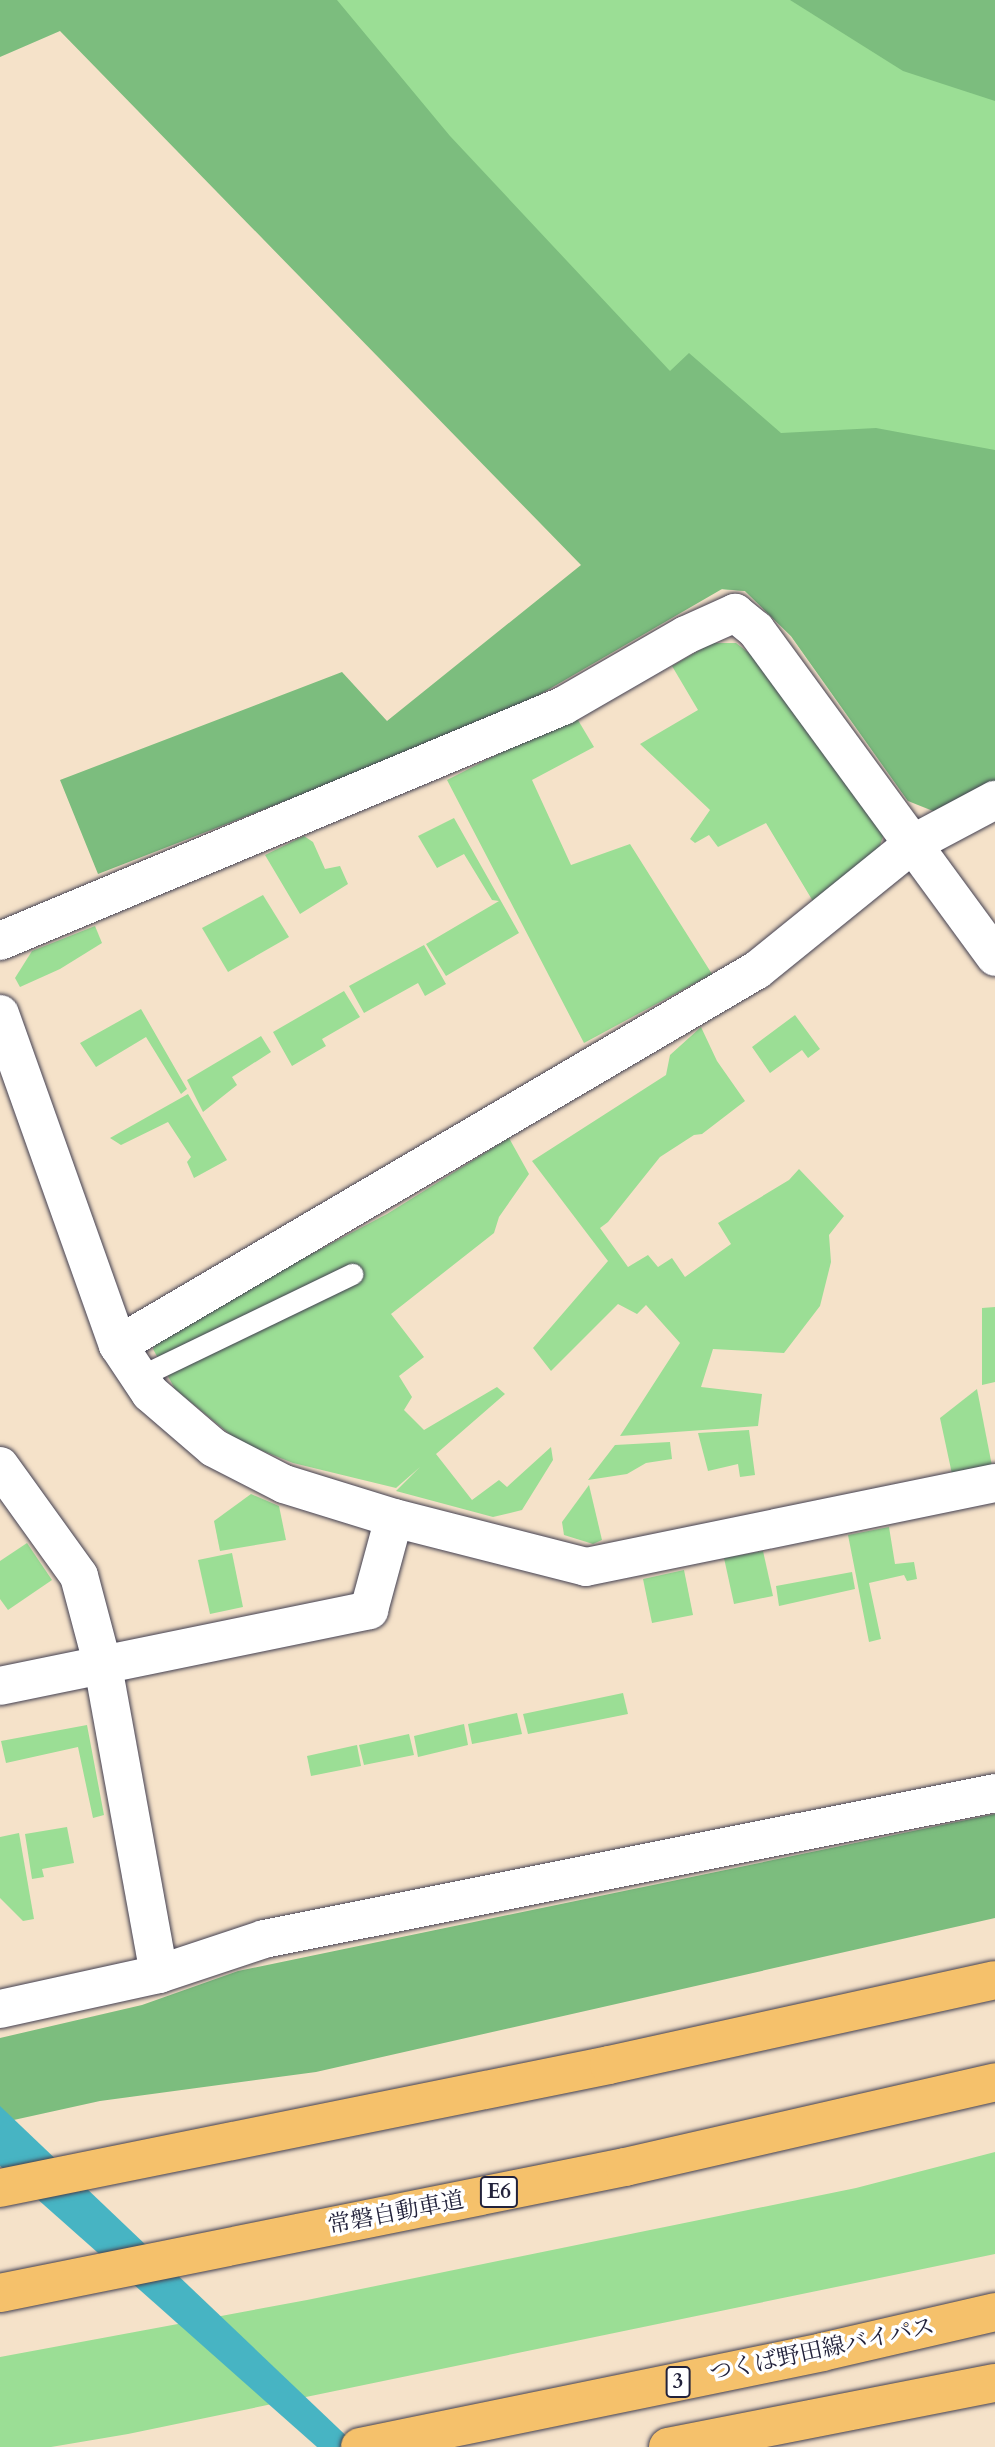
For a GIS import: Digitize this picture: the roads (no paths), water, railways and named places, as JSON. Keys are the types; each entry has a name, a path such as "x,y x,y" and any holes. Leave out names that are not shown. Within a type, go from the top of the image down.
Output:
{"main road":[{"path":"0,2188 609,2065 995,1980"},
{"name":"常磐自動車道","path":"0,2292 625,2167 995,2082"},
{"name":"つくば野田線バイパス","path":"360,2447 822,2352 995,2312"},
{"path":"668,2447 995,2383"}],"street":[{"path":"0,941 563,706 686,635 735,613 755,630 914,843 995,957"},
{"path":"118,1345 757,970 914,843 995,800"},
{"path":"0,1014 118,1345 150,1394 214,1448 284,1484 394,1518 586,1567 995,1483"},
{"path":"0,1466 79,1576 103,1666 159,1974"},
{"path":"0,1686 369,1610 394,1518"},
{"path":"0,2009 159,1974 264,1939 995,1793"}],"lane":[{"path":"139,1377 352,1275"}],"water":[{"path":"0,2106 358,2447 317,2447 0,2166"}]}
